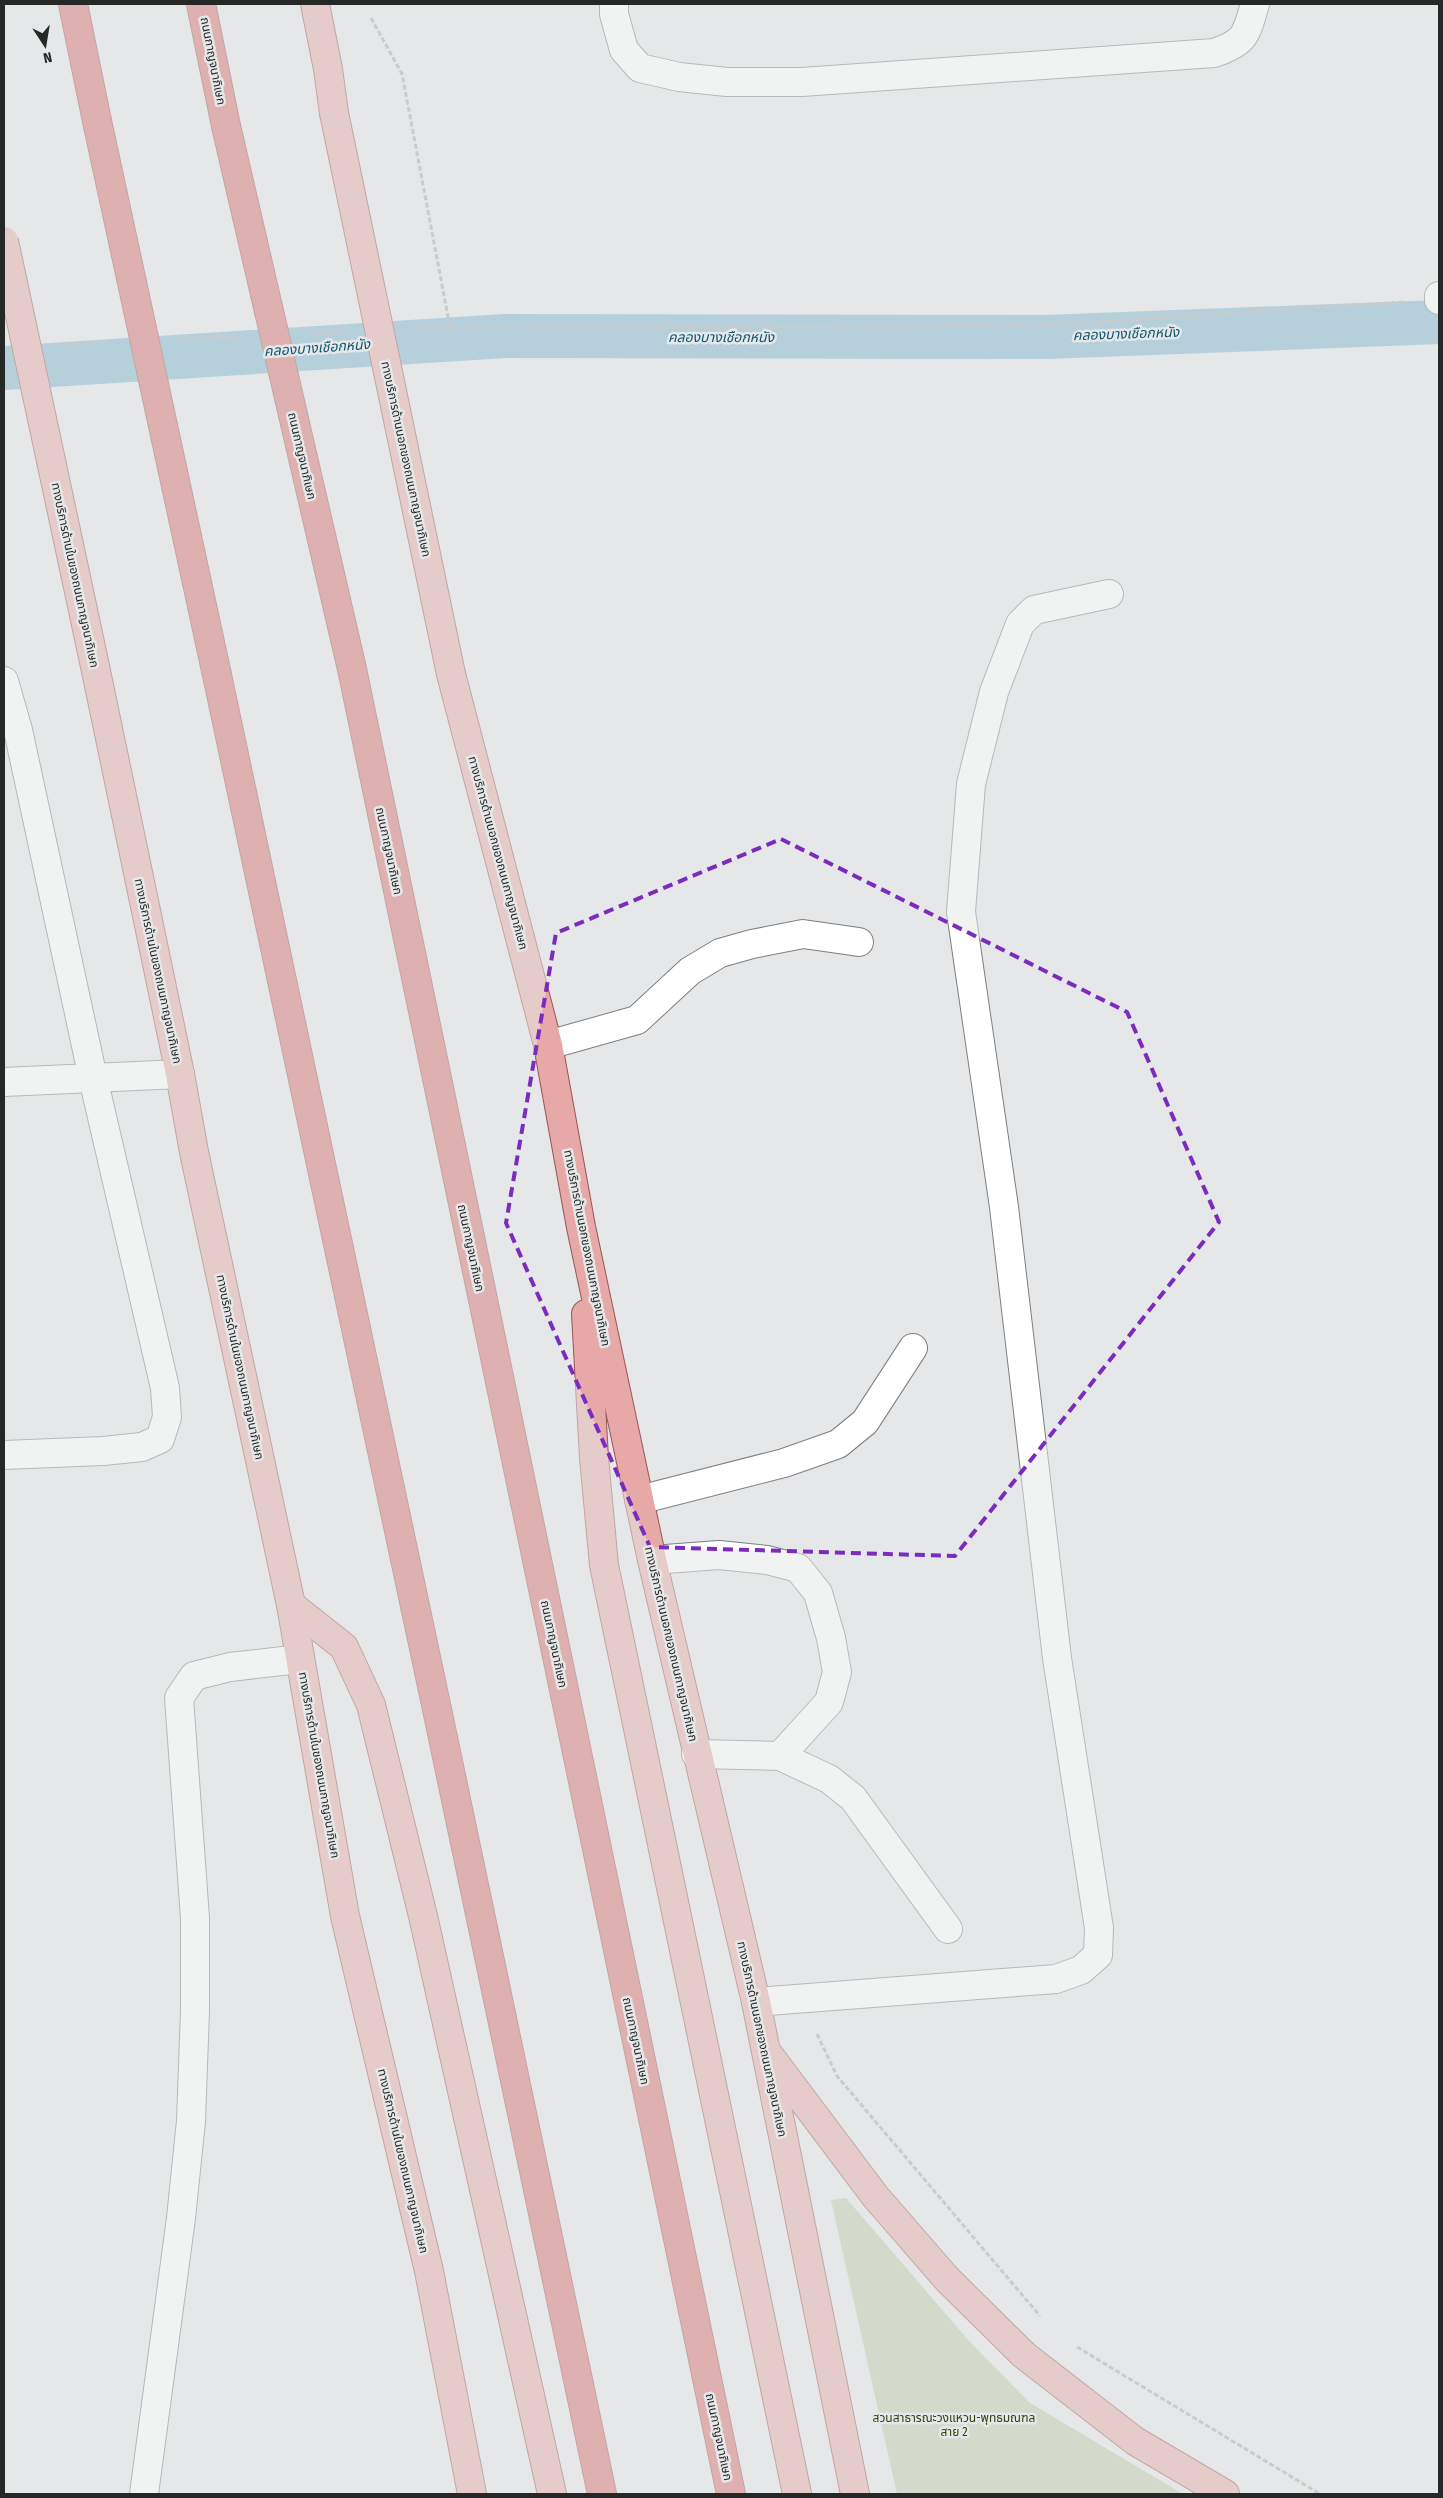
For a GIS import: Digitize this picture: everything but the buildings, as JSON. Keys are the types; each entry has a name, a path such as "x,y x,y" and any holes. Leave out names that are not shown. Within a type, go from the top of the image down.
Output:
{"highway":[{"path":"73,4 438,1714 602,2494"},
{"name":"ถนนกาญจนาภิเษก","path":"201,4 226,126 352,669 731,2494"}],"main road":[{"name":"ทางบริการด้านนอกของถนนกาญจนาภิเษก","path":"315,4 328,69 334,113 451,674 548,1045 581,1227 652,1560 696,1754 756,2002 855,2494"},
{"name":"ทางบริการด้านในของถนนกาญจนาภิเษก","path":"4,241 96,671 180,1074 194,1152 292,1606 346,1916 429,2271 472,2494"},
{"path":"581,1227 594,1458 604,1565 798,2494"},
{"path":"292,1606 344,1646 371,1705 423,1916 552,2494"},
{"path":"765,2050 875,2196 947,2279 1024,2355 1135,2441 1225,2494"}],"street":[{"path":"614,4 614,14 624,50 640,68 679,77 727,82 802,82 1214,53 1235,46 1248,31 1255,4"},
{"path":"756,2002 1056,1979 1081,1970 1098,1955 1099,1928 1058,1658 1004,1207 961,912 971,784 994,692 1020,624 1034,610 1109,594"},
{"path":"4,681 18,730 93,1078 165,1388 167,1417 160,1438 142,1447 102,1452 4,1455"},
{"path":"548,1045 637,1020 690,971 720,953 752,944 804,934 859,942"},
{"path":"4,1082 180,1074"},
{"path":"639,1500 784,1463 838,1444 864,1422 913,1348"},
{"path":"652,1560 719,1555 766,1560 798,1568 818,1593 831,1638 836,1672 829,1702 780,1756"},
{"path":"144,2494 181,2218 191,2121 196,2011 196,1918 180,1698 194,1676 230,1667 300,1659"},
{"path":"696,1754 780,1756 829,1778 853,1798 948,1929"}],"path":[{"path":"371,18 402,74 450,327"},
{"path":"413,329 450,327 1052,325 1439,300"},
{"path":"303,334 353,332"},
{"path":"173,340 243,336"},
{"path":"54,345 114,342"},
{"path":"807,1998 813,2027 837,2076 1042,2319"},
{"path":"1071,2344 1320,2494"}],"highlighted area":[{"path":"781,839 1127,1012 1219,1222 955,1556 650,1547 506,1223 556,933"}],"green space":[{"name":"สวนสาธารณะวงแหวน-พุทธมณฑล สาย 2","path":"846,2198 970,2342 1030,2403 1183,2494 897,2494 831,2200"}],"waterway":[{"name":"คลองบางเชือกหนัง","path":"4,368 505,336 1046,337 1439,322"}]}
